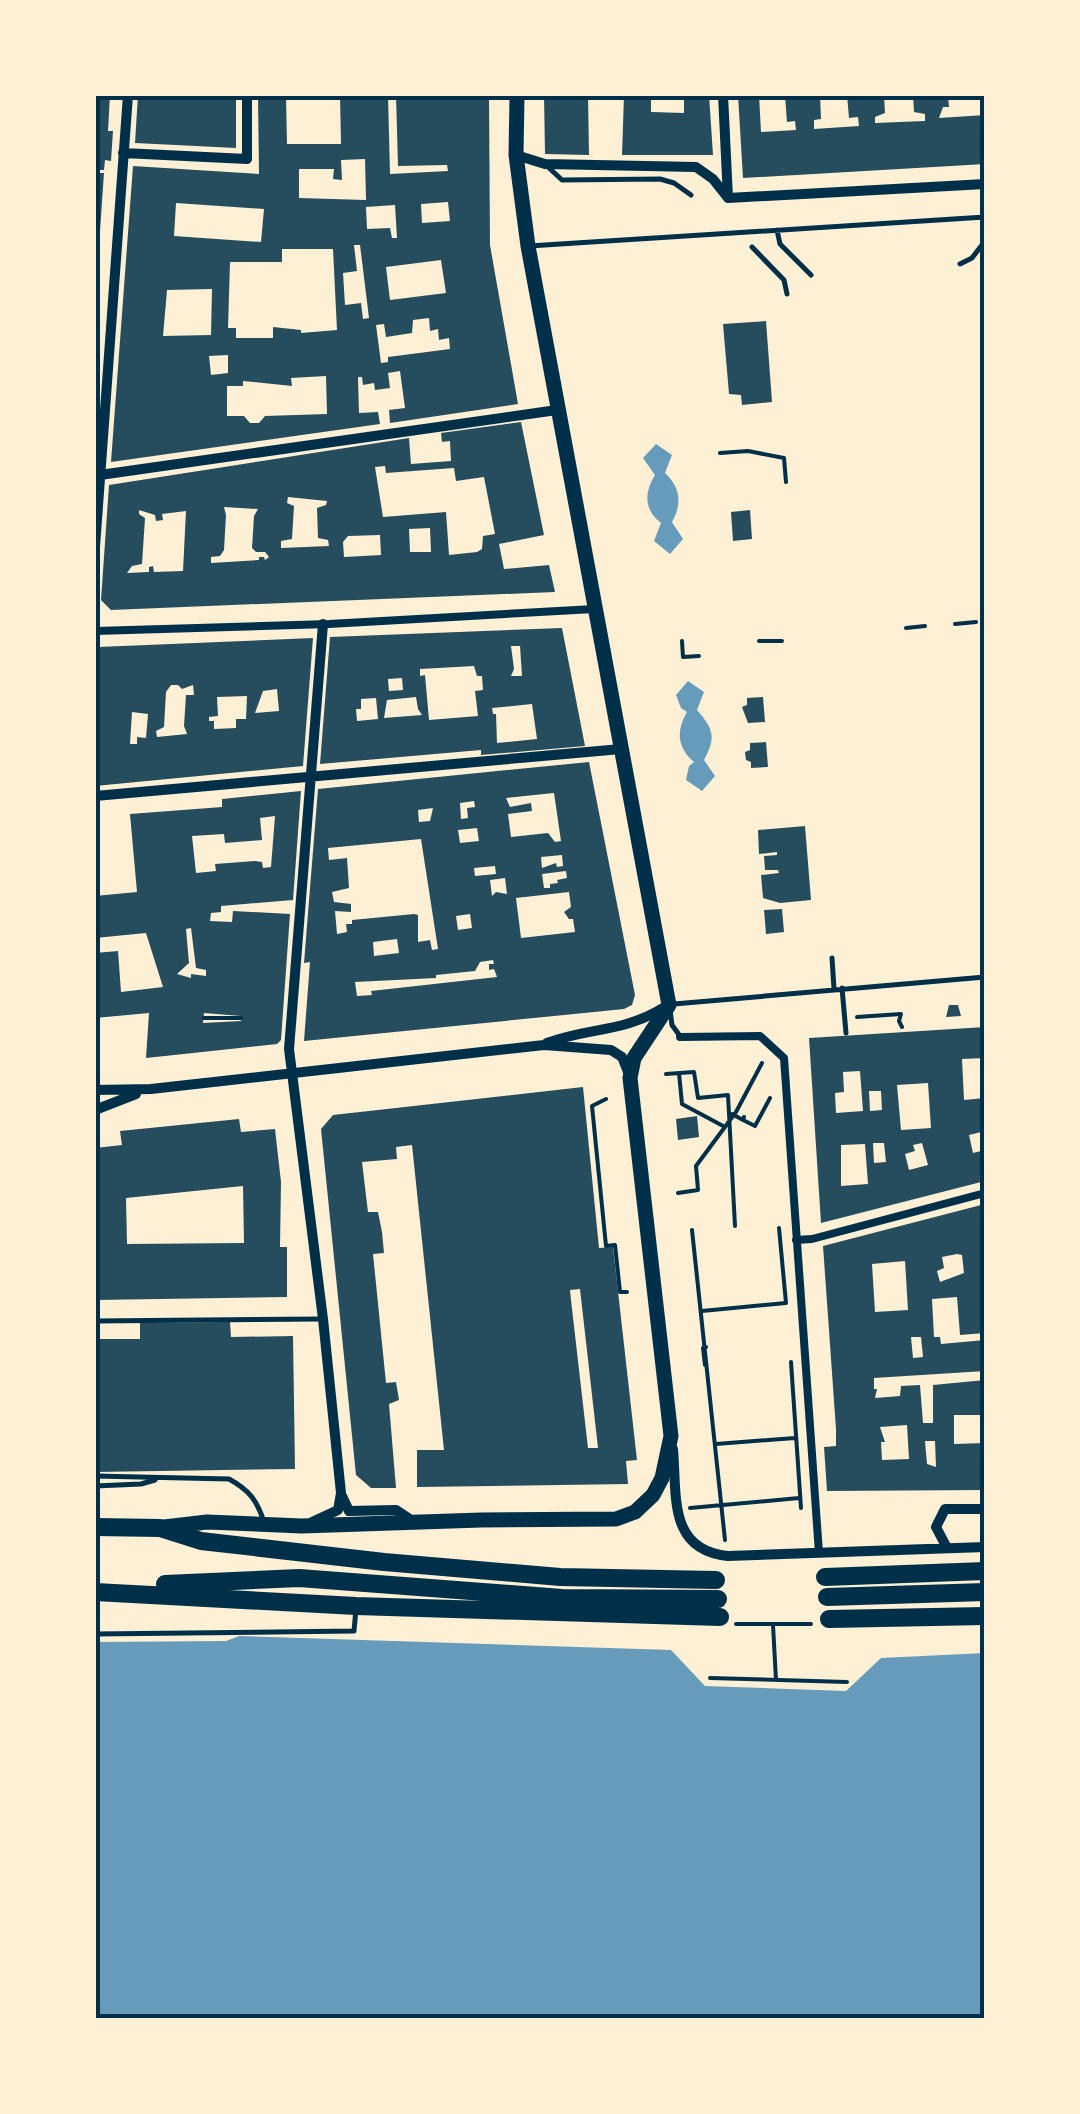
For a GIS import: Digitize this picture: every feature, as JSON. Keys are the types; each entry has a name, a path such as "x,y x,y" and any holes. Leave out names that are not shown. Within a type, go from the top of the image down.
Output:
{"main road":[{"path":"95,1527 160,1528 207,1522 302,1526 416,1524 626,1517 653,1495 662,1478 671,1436 630,1078 634,1058 669,1005 528,246 516,155 516,95"},
{"path":"160,1528 201,1541 560,1577 722,1605"},
{"path":"825,1577 985,1571"},
{"path":"95,1589 299,1578 562,1598 722,1605"},
{"path":"95,1589 356,1606 722,1605"},
{"path":"826,1597 985,1592"},
{"path":"829,1619 985,1616"}],"street":[{"path":"95,547 103,334 128,95"},
{"path":"123,153 247,159 247,95"},
{"path":"723,95 728,198"},
{"path":"516,155 545,164 696,167 713,179 728,198"},
{"path":"728,198 985,184"},
{"path":"100,475 558,410"},
{"path":"95,631 324,624 594,609"},
{"path":"302,1526 338,1510 341,1493 289,1049 324,624"},
{"path":"95,796 621,749"},
{"path":"544,1045 568,1035 629,1026 669,1005"},
{"path":"680,1037 760,1036 784,1058 819,1553"},
{"path":"95,1090 152,1089 544,1045 611,1050 622,1057 630,1078"},
{"path":"95,1110 152,1089"},
{"path":"796,1240 985,1193"},
{"path":"671,1436 681,1524 697,1548 728,1556 985,1547"},
{"path":"341,1493 349,1510 396,1510 416,1524"},
{"path":"947,1548 936,1527 945,1509 985,1509"}],"lane":[{"path":"545,164 562,180 660,179 691,195"},
{"path":"528,246 985,217"},
{"path":"777,230 780,244 811,275"},
{"path":"960,264 972,258 985,241"},
{"path":"752,247 784,280 787,294"},
{"path":"832,958 834,989"},
{"path":"680,1037 672,1025 669,1005 706,998 985,977"},
{"path":"842,988 846,1033"},
{"path":"95,1321 323,1320"},
{"path":"95,1476 143,1475 158,1480"},
{"path":"95,1486 158,1480 229,1480 247,1489 259,1505 266,1525"},
{"path":"95,1634 354,1632 356,1606"}],"path":[{"path":"720,453 748,451 784,458 786,482"},
{"path":"956,624 976,622"},
{"path":"906,628 924,626"},
{"path":"759,641 782,640"},
{"path":"682,641 683,657 699,656"},
{"path":"872,1016 901,1014 902,1027"},
{"path":"204,1018 241,1018"},
{"path":"678,1193 698,1190 696,1166 734,1115 762,1063"},
{"path":"666,1074 694,1072 698,1098 728,1095 735,1226"},
{"path":"679,1073 682,1104 725,1128"},
{"path":"728,1108 726,1111 755,1126 770,1098"},
{"path":"606,1099 592,1106 606,1246 615,1245 620,1292 627,1292"},
{"path":"702,1311 787,1305 779,1228"},
{"path":"692,1230 726,1545"},
{"path":"705,1365 706,1348"},
{"path":"790,1363 802,1514"},
{"path":"716,1444 795,1438"},
{"path":"689,1508 800,1498"},
{"path":"722,1605 772,1625 810,1625 810,1610"},
{"path":"772,1625 776,1680"},
{"path":"710,1678 848,1682"}],"water":[{"path":"656,444 672,455 665,473 678,496 672,522 683,539 670,554 654,541 661,523 651,513 648,501 655,475 643,458"},
{"path":"688,681 704,692 697,710 711,734 704,760 715,776 702,791 686,780 694,762 684,751 680,738 687,712 676,695"},
{"path":"239,1636 671,1650 705,1686 846,1691 881,1658 985,1653 985,2019 95,2019 95,1642 226,1641"}],"building":[{"path":"95,95 110,95 111,161 105,160 104,170 95,170"},
{"path":"138,95 236,95 236,148 135,143"},
{"path":"258,95 286,97 287,144 341,144 340,95 388,95 390,174 448,171 447,165 398,166 396,95 489,95 490,245 518,404 390,423 389,410 405,408 400,371 388,373 390,388 375,390 374,383 363,385 362,377 358,377 359,413 378,412 380,424 111,462 133,166 259,174","holes":["365,159 366,200 299,198 299,169 334,169 333,179 342,180 341,160","448,202 450,221 422,223 421,204","176,203 264,209 261,242 174,236","395,205 397,238 392,238 390,228 367,229 366,207","354,245 360,245 369,318 363,319 361,303 345,305 343,273 357,271","282,249 333,249 337,330 301,333 273,327 273,338 236,338 236,328 228,328 230,262 282,262","441,260 446,293 390,300 386,267","212,289 211,335 163,336 167,290","429,318 430,331 438,329 439,340 449,338 450,349 388,357 388,362 381,363 376,325 384,324 386,337 412,333 413,320","228,355 228,373 211,375 209,356","326,376 327,414 265,416 259,423 250,423 244,416 227,416 227,386 243,386 243,381 292,386 291,378"]},
{"path":"544,95 588,95 589,155 545,154"},
{"path":"624,95 651,95 651,112 684,113 684,95 709,95 713,155 622,155"},
{"path":"738,95 759,95 761,132 796,130 795,121 787,122 785,96 820,95 821,119 814,120 814,129 859,126 858,117 849,118 847,95 884,95 885,113 875,117 875,123 925,121 925,114 914,112 913,95 948,95 949,107 943,107 939,118 985,115 985,164 743,178"},
{"path":"95,173 104,173 98,260 95,260"},
{"path":"766,321 772,402 742,405 741,395 729,394 723,324"},
{"path":"521,422 544,535 499,544 504,569 549,565 555,592 111,610 101,600 109,485 409,438 411,464 451,461 450,441 442,442 441,433","holes":["385,466 386,473 454,468 456,481 484,477 495,534 483,536 482,549 477,552 449,555 446,512 383,517 375,467","288,497 327,501 317,508 318,538 328,540 329,546 281,548 281,541 292,539 294,506 287,503","224,507 258,509 252,548 269,557 211,563 211,557 220,556 224,550","139,510 155,515 156,521 163,520 162,514 186,511 183,571 154,572 153,566 149,572 127,573 132,566 142,564 145,518","430,528 431,552 410,552 409,529","380,535 381,555 344,557 343,542 348,536"]},
{"path":"750,510 752,539 733,541 731,512"},
{"path":"562,628 585,746 481,755 481,750 320,764 330,637","holes":["511,646 520,646 522,676 511,676","474,666 477,676 482,676 483,690 475,691 478,716 429,720 425,675 420,676 420,669","402,678 403,690 389,691 388,679","416,697 422,715 384,718 387,700","376,698 378,719 357,721 356,709 361,709 361,699","532,704 537,739 497,743 492,708"]},
{"path":"313,638 303,766 95,786 98,647","holes":["171,685 182,689 193,685 194,695 186,695 187,734 157,737 156,731 164,727 166,692","277,689 279,711 255,713 263,691","247,696 246,719 236,719 236,728 214,729 214,721 209,721 209,717 218,716 217,697","132,712 148,714 146,738 137,737 137,744 130,744"]},
{"path":"763,697 765,722 748,723 742,707 747,705 747,698"},
{"path":"766,742 768,767 751,768 745,752 750,750 750,743"},
{"path":"589,762 635,995 632,1005 624,1009 304,1041 310,962 304,963 318,789","holes":["554,793 561,841 555,842 548,833 511,837 508,814 532,811 531,803 510,807 506,798","474,801 475,807 467,808 468,818 461,819 460,803","433,808 430,821 419,822 418,810","477,828 479,841 460,843 458,830","421,839 438,949 432,950 430,940 418,942 418,915 414,914 352,920 352,924 346,924 347,932 337,934 335,911 351,912 351,904 334,902 332,892 349,888 347,858 329,860 328,848","562,855 563,866 557,867 556,863 542,868 541,857","495,866 496,874 475,876 474,868","566,871 567,878 550,884 550,888 544,888 542,874","505,878 507,894 496,892 492,896 490,880","569,892 571,907 564,912 573,919 575,932 521,938 516,898","470,914 472,928 458,930 456,916","397,939 399,953 374,956 373,942","493,960 489,970 494,969 497,977 371,991 372,995 357,996 355,982 436,978 475,971 480,962"]},
{"path":"301,791 293,900 221,906 221,912 211,913 210,921 232,922 233,911 290,914 281,1040 277,1044 146,1058 149,1013 95,1018 95,994 99,994 95,953 118,951 121,992 163,987 146,933 95,938 95,896 137,892 130,814 222,807 222,799","holes":["275,816 271,867 263,868 262,862 255,861 215,864 216,871 196,873 192,836 224,834 225,843 262,840 260,818","191,928 196,968 206,970 206,976 191,974 191,978 177,974 189,963 186,929","204,1013 241,1016 241,1021 203,1023"]},
{"path":"805,826 811,900 780,903 763,898 761,875 779,873 765,870 764,856 777,852 759,854 758,830"},
{"path":"782,909 784,932 766,934 764,910"},
{"path":"949,1005 958,1005 961,1016 946,1017"},
{"path":"985,1027 985,1058 962,1059 964,1100 985,1098 985,1131 969,1135 973,1153 985,1150 985,1181 821,1223 809,1038","holes":["860,1071 863,1111 836,1113 835,1093 844,1092 843,1072","928,1083 931,1128 901,1130 897,1085","869,1091 881,1091 882,1110 870,1111","873,1143 884,1143 886,1162 874,1163","922,1143 928,1165 909,1170 905,1154 915,1151 913,1145","865,1144 868,1184 841,1186 841,1145"]},
{"path":"583,1087 599,1248 613,1247 637,1460 626,1461 628,1484 417,1487 417,1450 444,1450 412,1145 396,1147 397,1159 362,1162 368,1212 378,1212 382,1232 384,1253 373,1254 386,1383 396,1382 399,1400 389,1404 396,1488 371,1488 356,1475 321,1129 333,1115","holes":["580,1289 598,1448 588,1448 570,1290"]},
{"path":"697,1116 699,1137 678,1140 676,1119"},
{"path":"239,1119 241,1132 275,1129 281,1182 280,1247 287,1247 287,1297 95,1300 95,1148 122,1145 120,1131","holes":["243,1186 244,1243 127,1244 126,1198"]},
{"path":"985,1204 985,1333 960,1335 957,1297 932,1299 934,1337 940,1337 941,1344 985,1340 985,1371 874,1378 874,1389 875,1398 900,1396 901,1386 920,1385 923,1423 933,1423 933,1385 985,1380 985,1415 954,1415 954,1444 985,1443 985,1490 827,1491 824,1447 836,1446 836,1429 823,1246","holes":["962,1255 964,1273 940,1282 937,1271 944,1268 942,1257","905,1261 908,1310 875,1312 872,1264","911,1337 921,1337 923,1357 913,1358","907,1425 909,1459 882,1460 881,1442 885,1442 880,1427","925,1441 935,1441 936,1467 927,1464"]},
{"path":"230,1322 231,1337 293,1336 295,1469 95,1472 95,1339 140,1339 140,1323"}]}
